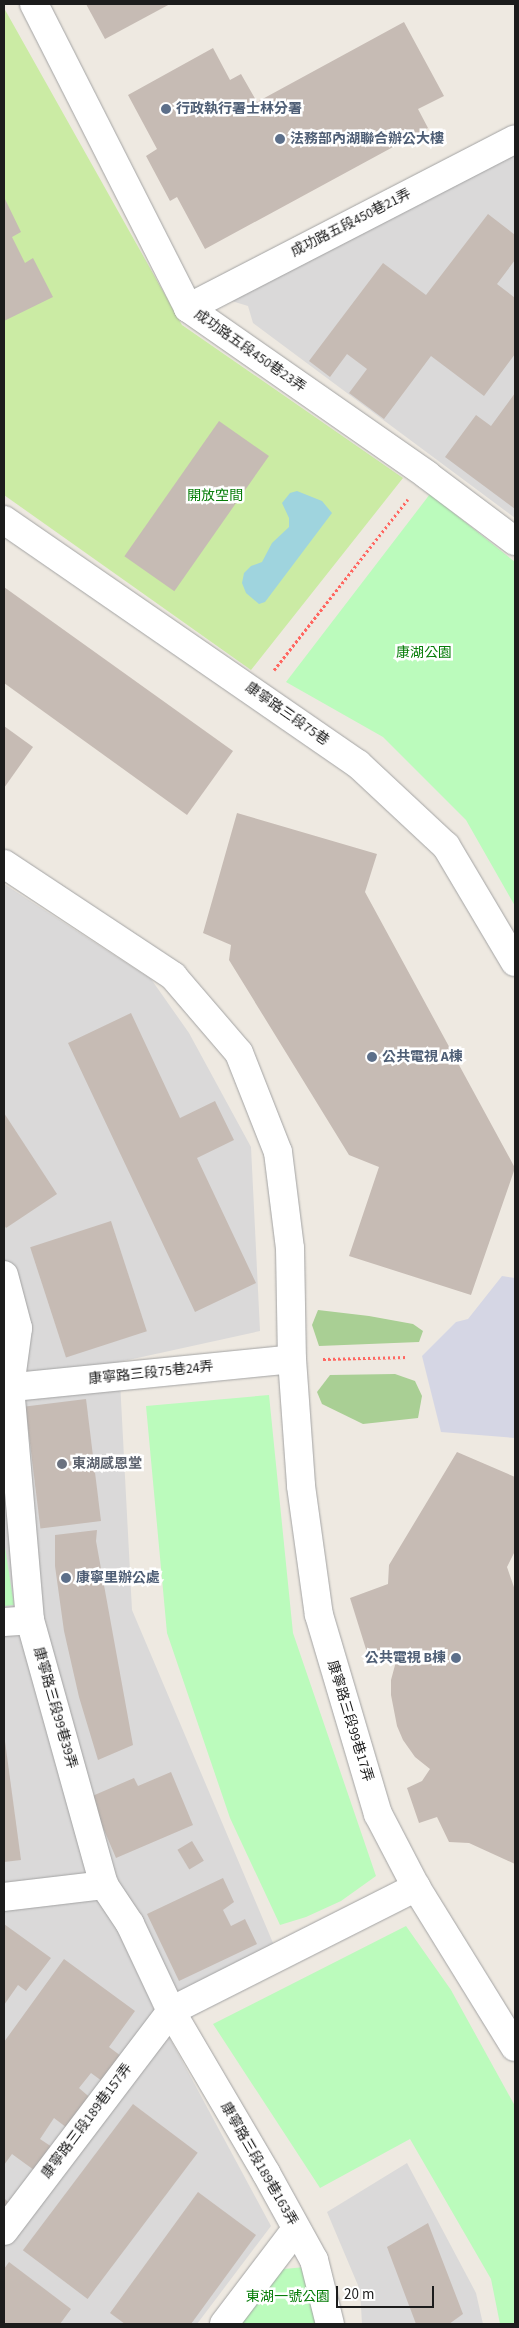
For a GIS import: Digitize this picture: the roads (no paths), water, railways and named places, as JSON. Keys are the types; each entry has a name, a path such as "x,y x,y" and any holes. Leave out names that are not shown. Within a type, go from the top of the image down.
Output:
{"street":[{"name":"成功路五段450巷23弄","path":"34,4 188,308 427,475 515,541"},
{"name":"成功路五段450巷21弄","path":"188,308 515,139"},
{"name":"康寧路三段75巷","path":"4,520 358,764 446,846 515,962"},
{"name":"康寧路三段99巷17弄","path":"4,864 173,976 239,1053 278,1152 290,1248 292,1360 301,1486 319,1616 378,1814 416,1887 515,2047"},
{"name":"康寧路三段99巷39弄","path":"4,1275 18,1328 7,1387 17,1621 104,1885 130,1924 170,2011"},
{"name":"康寧路三段75巷24弄","path":"7,1387 292,1360"},
{"path":"4,1897 104,1885"},
{"path":"170,2011 416,1887"},
{"name":"康寧路三段189巷163弄","path":"170,2011 266,2173 314,2260 330,2324"},
{"name":"康寧路三段189巷157弄","path":"4,2231 170,2011"},
{"path":"224,2324 296,2229"}],"water":[{"path":"297,491 322,501 332,513 265,602 259,604 246,593 242,583 244,573 251,566 262,562 272,543 289,527 289,518 282,503 290,493"}],"place":[{"name":"行政執行署士林分署","path":"166,109"},
{"name":"法務部內湖聯合辦公大樓","path":"280,139"},
{"name":"公共電視 A棟","path":"372,1057"},
{"name":"東湖感恩堂","path":"62,1464"},
{"name":"康寧里辦公處","path":"66,1578"},
{"name":"公共電視 B棟","path":"456,1658"}],"park label":[{"name":"開放空間","path":"215,496"},
{"name":"康湖公園","path":"424,653"},
{"name":"東湖一號公園","path":"288,2297"}]}
